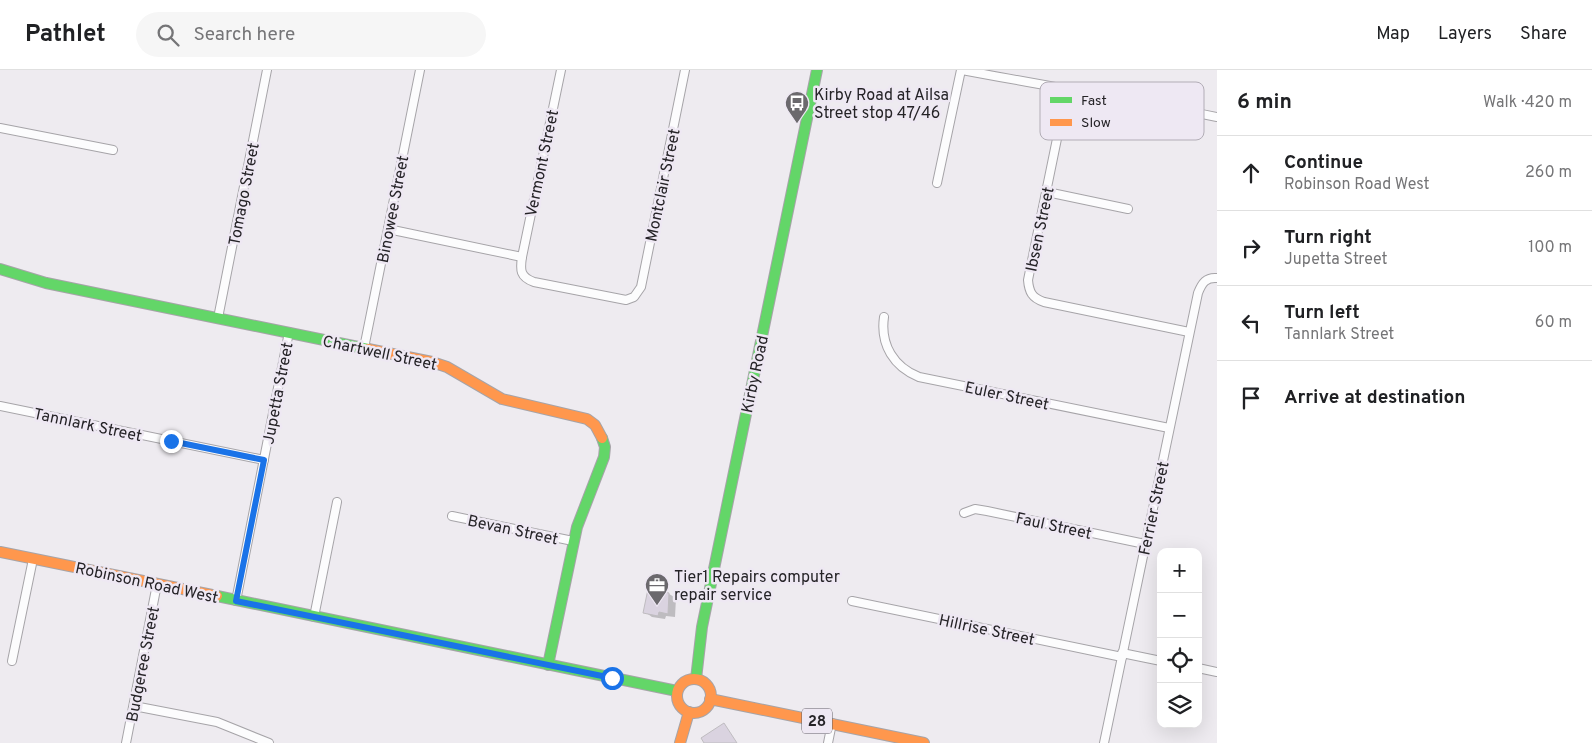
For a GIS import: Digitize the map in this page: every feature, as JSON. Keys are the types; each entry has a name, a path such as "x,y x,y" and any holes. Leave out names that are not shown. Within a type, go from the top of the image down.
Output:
{"street":[{"name":"Tomago Street","path":"218,318 267,70"},
{"name":"Binowee Street","path":"364,348 420,70"},
{"name":"Vermont Street","path":"522,257 560,70"},
{"name":"Montclair Street","path":"522,257 521,274 528,280 619,299 634,297 641,286 685,70"},
{"name":"Kirby Road","path":"696,679 702,627 818,70"},
{"path":"938,183 961,70 1040,85"},
{"path":"1204,114 1217,117"},
{"path":"0,128 112,150"},
{"name":"Ibsen Street","path":"1057,140 1028,280 1029,291 1035,299 1189,332"},
{"path":"1047,192 1128,209"},
{"path":"388,228 522,257"},
{"name":"Chartwell Street","path":"0,269 46,283 440,364 502,399 576,415 595,425 603,441 604,453 574,541 548,665"},
{"name":"Ferrier Street","path":"1104,743 1198,293 1203,282 1214,278"},
{"name":"Euler Street","path":"884,318 883,340 896,364 906,372 919,377 1169,428"},
{"name":"Jupetta Street","path":"236,601 289,332"},
{"name":"Tannlark Street","path":"0,406 264,460"},
{"path":"314,617 337,502"},
{"name":"Faul Street","path":"964,514 975,510 987,511 1145,544"},
{"name":"Bevan Street","path":"452,516 574,541"},
{"name":"Robinson Road West","path":"0,552 677,691"},
{"path":"12,661 33,559"},
{"name":"Budgeree Street","path":"126,743 157,584"},
{"name":"Hillrise Street","path":"852,602 1157,660"},
{"path":"1202,669 1217,672"},
{"path":"696,679 701,680 709,688 710,700 702,710 689,712 680,706 677,691 682,682 696,679"},
{"name":"28","path":"710,700 924,743"},
{"path":"134,706 217,722 269,743"},
{"path":"680,743 689,712"},
{"path":"828,743 832,723"}],"building":[{"name":"Tier1 Repairs computer repair service","path":"648,589 669,593 668,614 659,612 658,616 643,613"},
{"path":"724,723 737,743 704,743 701,738"}],"traffic: fast":[{"path":"696,679 702,627 817,70"},
{"path":"0,269 46,283 368,349"},
{"path":"548,665 577,527 604,457 605,447 602,438"},
{"path":"217,596 677,691"}],"traffic: slow":[{"path":"368,349 432,362 447,367 502,399 587,419 595,425 602,438"},
{"path":"0,552 217,596"},
{"path":"694,679 701,680 706,684 710,689 711,696 710,703 706,708 701,712 694,713 687,712 682,708 678,703 677,696 678,689 682,684 687,680 694,679"},
{"path":"710,699 924,743"},
{"path":"680,743 689,712"}],"place":[{"name":"Kirby Road at Ailsa Street stop 47/46","path":"797,124"},
{"name":"Tier1 Repairs computer repair service","path":"657,606"}],"route":[{"path":"171,441 264,460 236,601 612,678"}]}
